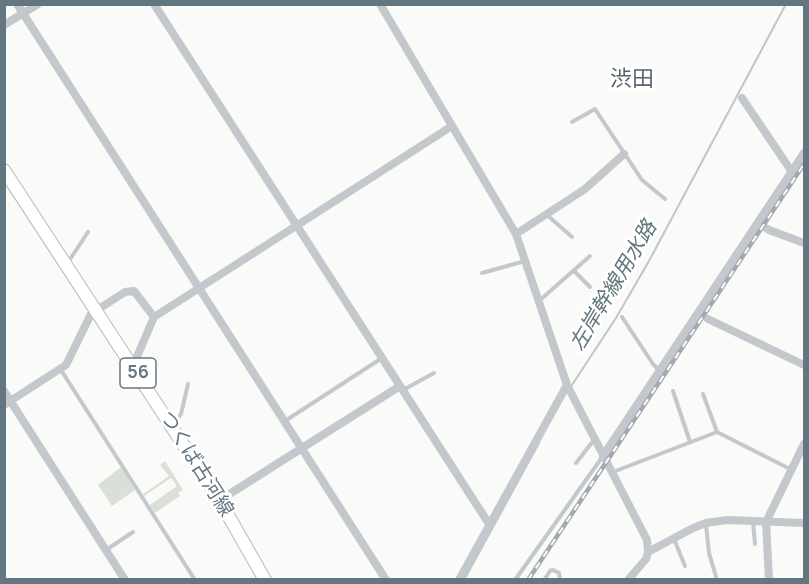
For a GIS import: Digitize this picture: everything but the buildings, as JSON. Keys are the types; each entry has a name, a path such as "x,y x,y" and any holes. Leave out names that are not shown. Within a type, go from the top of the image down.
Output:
{"main road":[{"name":"つくば古河線","path":"4,170 220,501 265,579"}],"street":[{"path":"17,4 386,579"},
{"path":"4,25 38,4"},
{"path":"153,4 489,524"},
{"path":"380,4 516,234 567,385 647,540 648,552 641,567 628,579"},
{"path":"742,98 792,172"},
{"path":"133,366 154,317 452,126"},
{"path":"603,456 804,153"},
{"path":"516,234 585,189 624,154"},
{"path":"758,223 768,230 804,243"},
{"path":"8,403 61,370 70,359 91,314 125,292 134,291 154,317"},
{"path":"708,319 804,365"},
{"path":"459,579 567,385"},
{"path":"220,501 401,388"},
{"path":"4,392 8,403 125,579"},
{"path":"769,579 766,522 804,444"},
{"path":"648,552 693,528 727,520 804,523"}],"lane":[{"path":"572,122 595,109 642,180 665,199"},
{"path":"546,215 572,237"},
{"path":"67,265 88,232"},
{"path":"538,301 590,256"},
{"path":"482,273 525,261"},
{"path":"574,270 590,287"},
{"path":"622,317 660,371"},
{"path":"285,421 382,358"},
{"path":"61,370 195,579"},
{"path":"401,388 434,373"},
{"path":"172,426 181,414 188,384"},
{"path":"673,391 690,442"},
{"path":"703,394 717,432 792,470"},
{"path":"612,472 717,432"},
{"path":"576,463 595,439"},
{"path":"515,579 603,456"},
{"path":"753,522 755,544"},
{"path":"706,524 709,553 717,579"},
{"path":"106,550 133,532"},
{"path":"674,538 685,566"},
{"path":"544,579 550,571 554,570 559,573 560,579"}],"shaded area":[{"path":"165,461 183,490 178,493 180,496 155,513 150,505 177,486 171,478 144,496 143,494 169,476 160,465"},
{"path":"121,467 135,490 112,506 98,485"}],"waterway":[{"name":"左岸幹線用水路","path":"570,388 616,318 649,261 786,4"},
{"name":"左岸幹線用水路","path":"464,580 539,443"}],"railway":[{"path":"528,580 804,164"}],"district":[{"name":"渋田","path":"632,80"}]}
